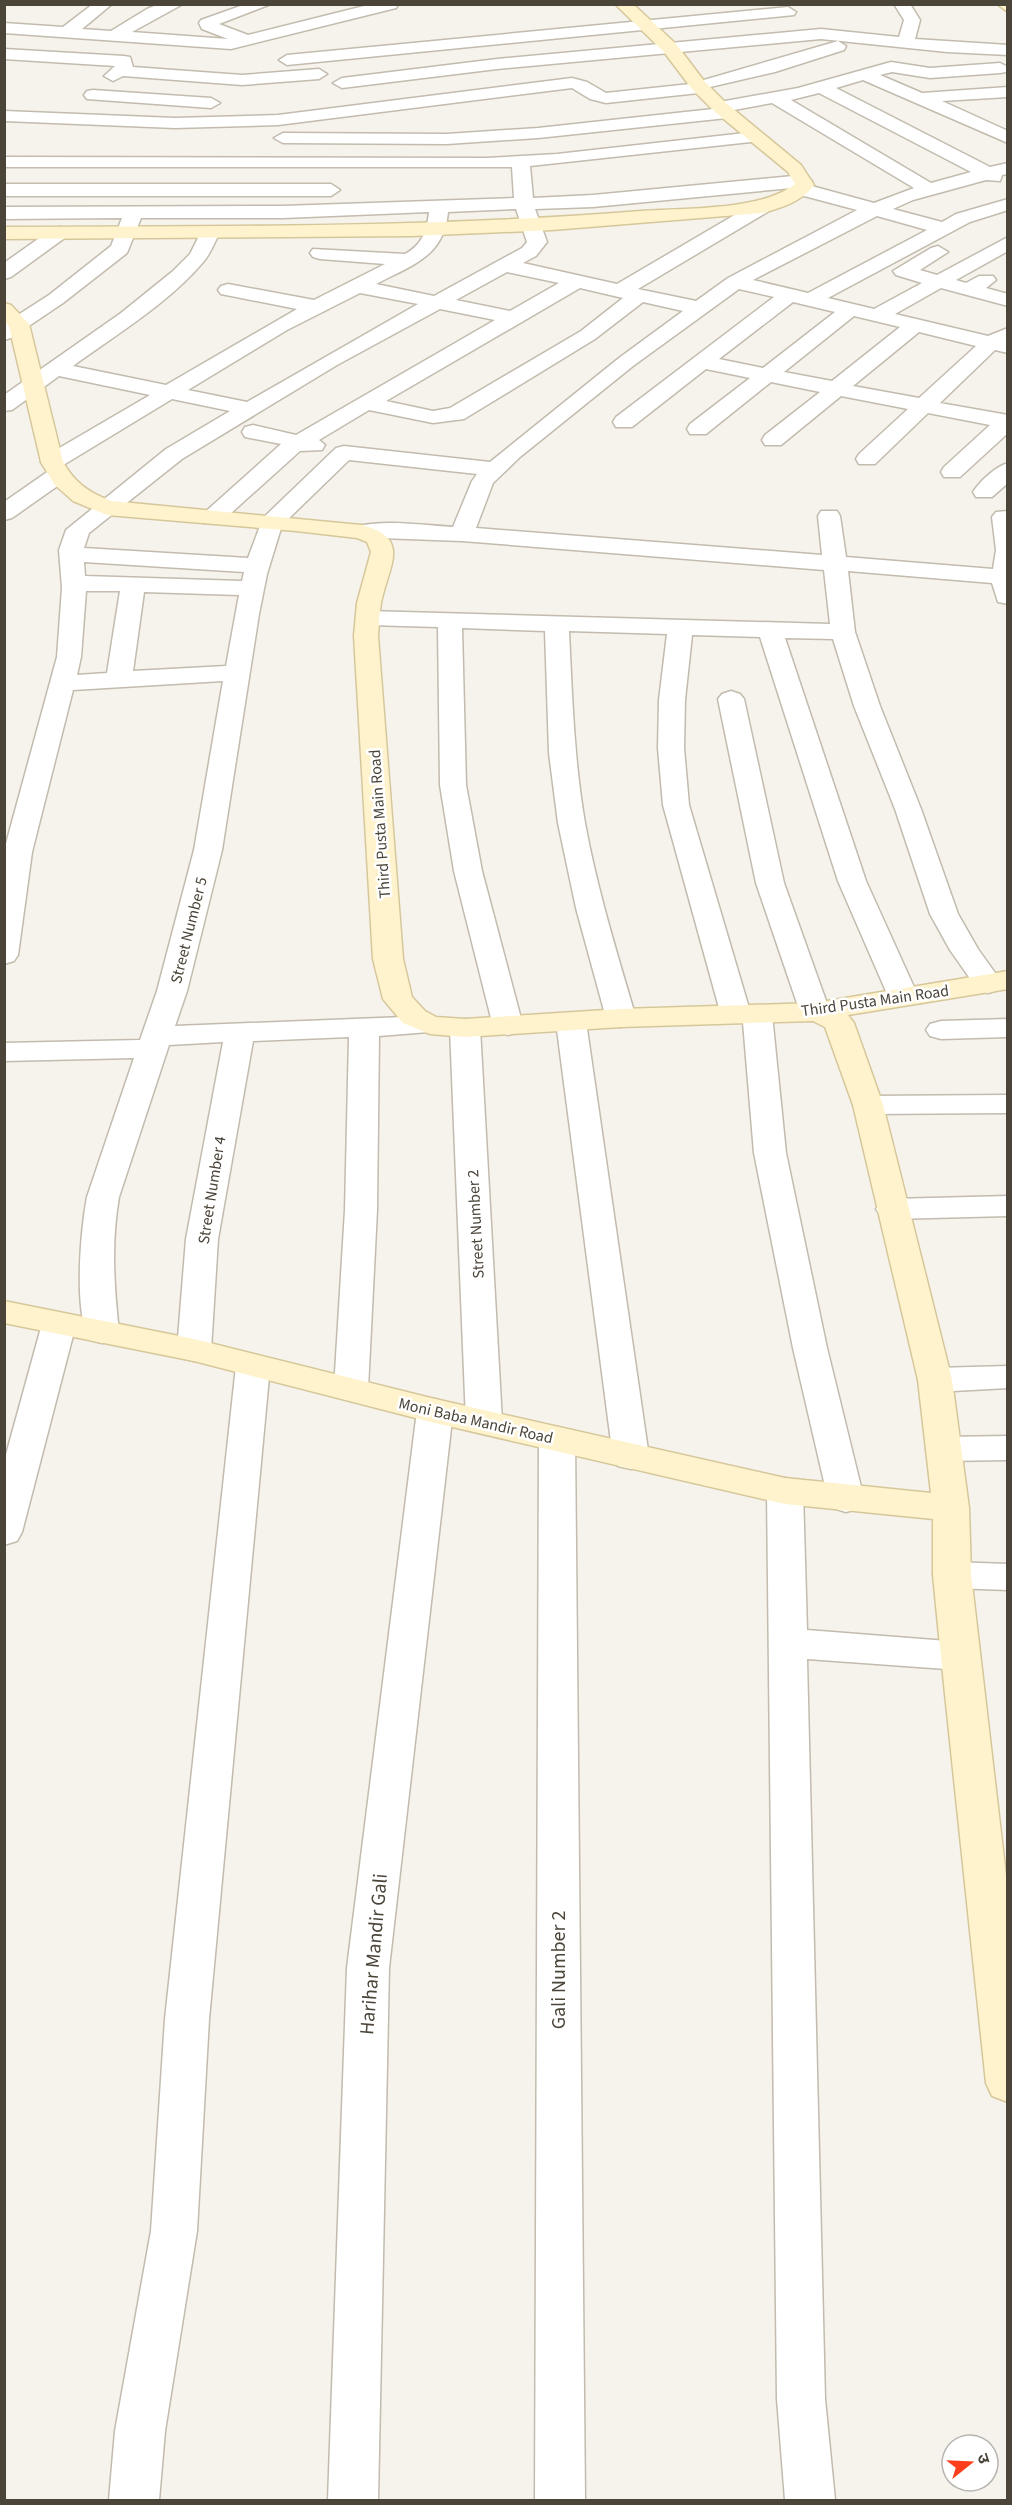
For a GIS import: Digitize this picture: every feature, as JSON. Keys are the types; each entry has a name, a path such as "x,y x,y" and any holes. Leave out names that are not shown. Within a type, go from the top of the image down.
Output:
{"street":[{"path":"66,33 104,4"},
{"path":"207,23 263,4"},
{"path":"705,4 720,19"},
{"path":"902,4 912,20 906,43"},
{"path":"4,28 214,44 247,40 389,5 405,18"},
{"path":"601,8 629,5 724,110 784,160 802,185"},
{"path":"114,36 159,7 207,23 208,26 247,40 276,55 321,73 338,90 363,92 393,106"},
{"path":"276,55 356,42 432,46 720,19 785,8 803,36"},
{"path":"314,9 336,17 389,77 419,102"},
{"path":"4,23 21,10"},
{"path":"419,33 432,46"},
{"path":"338,90 389,77 833,34 906,43 1008,50"},
{"path":"4,116 186,124 237,123 324,116 419,102 578,84 600,89 697,81 768,68 863,38"},
{"path":"4,54 124,61 125,66 113,76 84,94 69,119"},
{"path":"249,138 447,139 538,133 724,110 823,88 891,67 930,73 1008,67"},
{"path":"667,72 697,81"},
{"path":"113,76 242,80 321,73"},
{"path":"864,74 921,97 1008,138"},
{"path":"823,88 1008,183"},
{"path":"571,104 600,89"},
{"path":"921,97 1008,92"},
{"path":"493,93 507,106"},
{"path":"84,94 226,103"},
{"path":"776,98 865,149 926,188"},
{"path":"974,121 1008,118"},
{"path":"522,119 538,133 557,159"},
{"path":"4,162 522,162 754,137"},
{"path":"760,163 784,160"},
{"path":"156,162 153,189 120,249 112,257 10,322 23,348 55,469 80,498 107,508 361,532 394,530 462,534 834,565 1006,584 1007,548 1004,517"},
{"path":"296,212 302,189 301,162"},
{"path":"4,955 18,852 69,657 74,584 72,554 78,530 174,454 534,248 537,242 529,225 522,162"},
{"path":"462,534 483,481 520,445 735,282 876,209 906,196 926,188 1008,168"},
{"path":"4,213 138,220 296,212 524,196 635,179"},
{"path":"4,233 58,233 138,220 210,232 437,229 529,225 762,207 773,204 802,185"},
{"path":"524,196 593,201 802,185 943,228"},
{"path":"4,190 346,190"},
{"path":"380,190 444,201"},
{"path":"906,196 1008,235"},
{"path":"4,513 55,469 169,391 318,307 423,252 437,229 444,201"},
{"path":"810,300 963,218 1008,204"},
{"path":"378,456 444,417 456,414 588,335 629,293 762,207"},
{"path":"986,227 903,270 1008,301"},
{"path":"4,405 57,369 180,275 198,256 210,232"},
{"path":"4,273 58,233"},
{"path":"877,316 1008,243"},
{"path":"320,253 409,260"},
{"path":"503,266 698,308"},
{"path":"968,290 1008,268"},
{"path":"212,518 270,465 300,442 577,281"},
{"path":"735,282 954,334 1002,341"},
{"path":"357,286 514,318"},
{"path":"228,290 318,307"},
{"path":"624,422 789,295"},
{"path":"954,334 1008,301"},
{"path":"698,429 851,309"},
{"path":"758,319 779,323"},
{"path":"773,440 915,325"},
{"path":"800,328 821,333"},
{"path":"867,459 923,406 1002,341"},
{"path":"701,362 835,390 1007,421"},
{"path":"57,369 250,409"},
{"path":"365,403 444,417"},
{"path":"952,472 1007,421"},
{"path":"252,432 344,453 495,469"},
{"path":"271,522 344,453"},
{"path":"984,492 1008,470"},
{"path":"829,516 843,632 867,706 908,809 941,904 964,950 998,982"},
{"name":"Street Number 5","path":"102,1332 95,1259 97,1226 103,1197 172,991 208,850 255,577 271,522"},
{"name":"Third Pusta Main Road","path":"361,532 377,538 383,552 369,603 366,636 388,959 398,999 414,1017 429,1025 465,1028 621,1018 815,1012 998,982"},
{"path":"72,554 255,577"},
{"path":"74,584 133,585 255,577"},
{"path":"119,680 133,585"},
{"path":"368,618 843,632"},
{"path":"450,622 453,784 468,871 508,1026"},
{"path":"557,625 561,746 567,795 578,860 621,1018"},
{"path":"680,628 672,700 671,748 676,805 747,1015 770,1153 810,1348 846,1499"},
{"path":"770,630 852,881 903,996"},
{"path":"63,683 238,673"},
{"path":"731,699 770,883 815,1012 832,1017 839,1023 868,1105 935,1380 951,1508 952,1575 960,1656 999,1929 1008,2083"},
{"path":"571,1022 631,1458"},
{"path":"4,1052 155,1042 240,1032 429,1025"},
{"path":"351,1389 361,1210 364,1028"},
{"name":"Street Number 2","path":"465,1028 484,1421"},
{"path":"941,1030 1008,1028"},
{"name":"Street Number 4","path":"194,1350 202,1239 240,1032"},
{"path":"868,1105 1008,1104"},
{"path":"892,1209 1008,1206"},
{"name":"Moni Baba Mandir Road","path":"4,1312 194,1350 631,1458 785,1491 951,1508"},
{"path":"4,1532 60,1324"},
{"path":"134,2500 140,2431 174,2231 187,2019 253,1366"},
{"path":"935,1380 1008,1377"},
{"name":"Harihar Mandir Gali","path":"353,2500 368,1968 435,1411"},
{"name":"Gali Number 2","path":"557,1439 560,2500"},
{"path":"944,1449 1008,1448"},
{"path":"785,1491 801,2398 810,2500"},
{"path":"952,1575 1008,1577"},
{"path":"787,1643 960,1656"}]}
